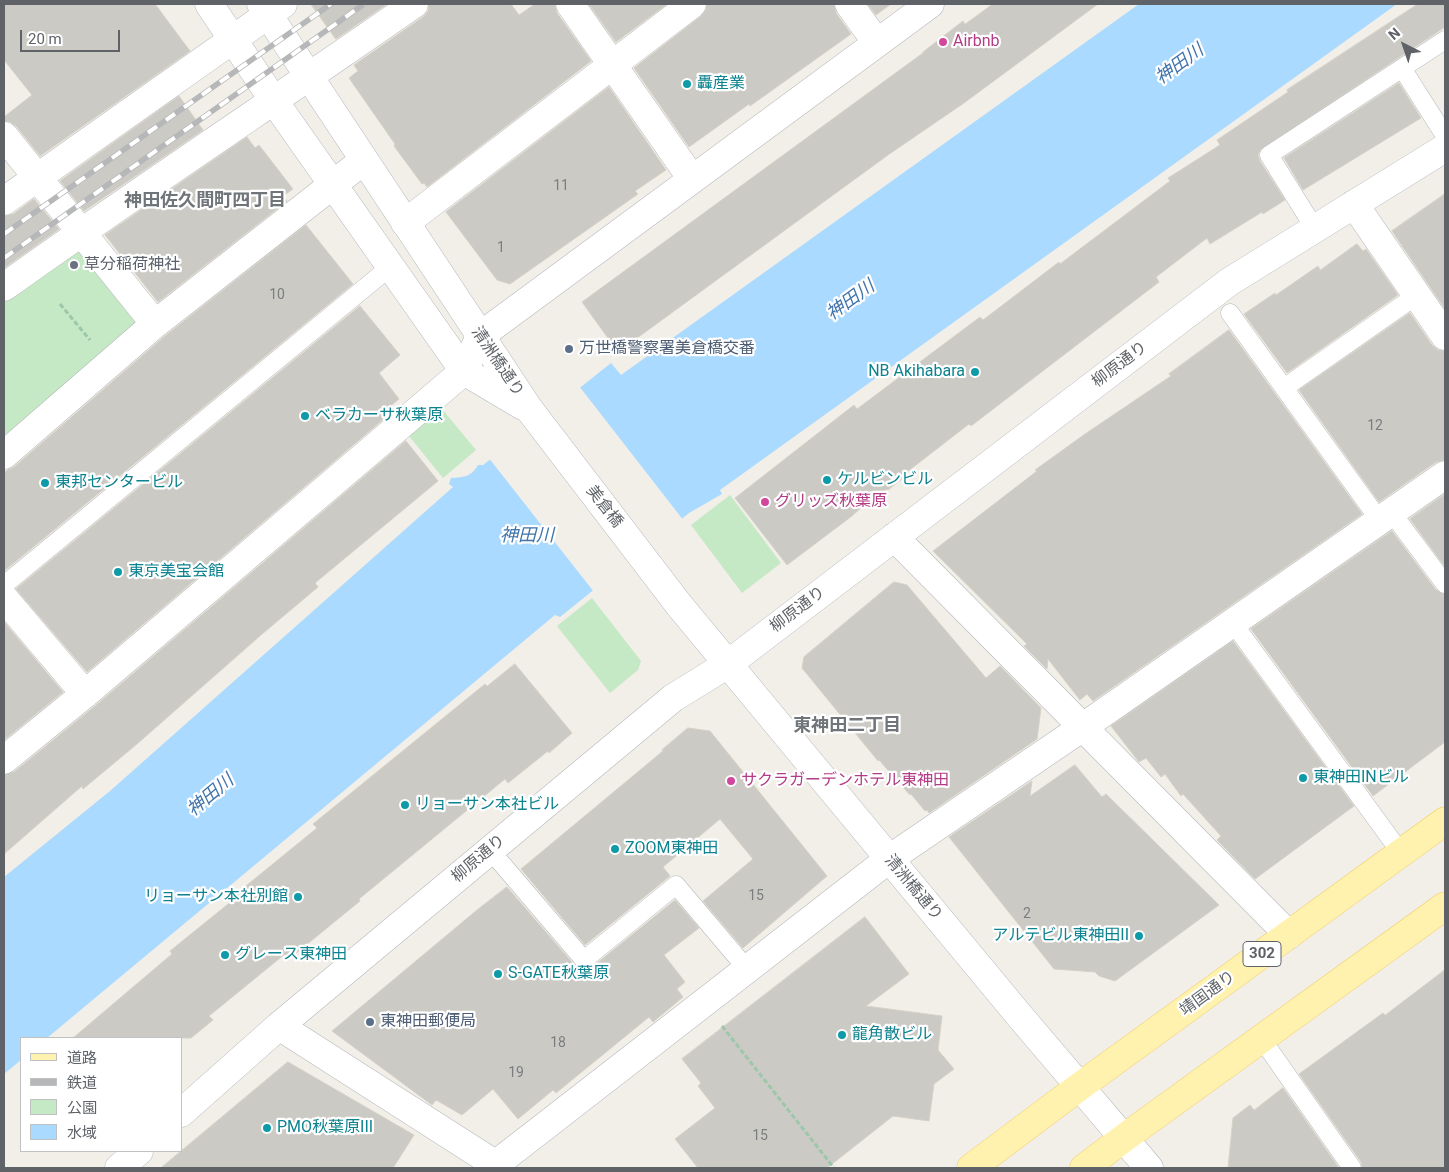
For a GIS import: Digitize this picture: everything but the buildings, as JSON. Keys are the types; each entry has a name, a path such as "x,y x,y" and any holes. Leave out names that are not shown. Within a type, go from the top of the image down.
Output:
{"main road":[{"name":"靖国通り","path":"972,1168 1079,1087 1445,821"},
{"path":"1084,1168 1445,906"}],"street":[{"name":"清洲橋通り","path":"209,4 274,101 464,371 529,409"},
{"path":"4,286 414,4"},
{"path":"570,4 692,179"},
{"path":"405,223 692,4"},
{"path":"848,4 877,43"},
{"path":"4,760 85,694 464,371 480,336 930,4"},
{"name":"清洲橋通り","path":"271,7 309,78 529,409"},
{"path":"4,201 233,40 271,7"},
{"path":"4,136 155,324"},
{"name":"柳原通り","path":"182,1112 279,1026 673,698 728,664 1229,282 1445,148"},
{"path":"4,455 155,324 363,160"},
{"path":"1354,204 1445,336"},
{"name":"美倉橋","path":"529,409 679,605"},
{"path":"279,1026 496,1167 703,1003 889,860 1445,476"},
{"path":"894,537 1289,935"},
{"path":"4,598 85,694"},
{"name":"清洲橋通り","path":"679,605 889,860 1149,1168"},
{"path":"119,1168 138,1152"}],"lane":[{"path":"1315,228 1269,155 1445,40"},
{"path":"1402,68 1445,136"},
{"path":"4,585 390,267"},
{"path":"1284,388 1417,295"},
{"path":"1230,313 1284,388 1386,517 1445,584"},
{"path":"1233,623 1401,853"},
{"path":"490,850 584,960 676,886 747,969"},
{"path":"1262,1038 1352,1168"}],"path":[{"path":"60,304 90,340 110,330 128,348"},
{"path":"703,1003 834,1168"}],"green space":[{"path":"76,248 138,323 4,439 4,299"},
{"path":"442,409 476,450 443,478 409,436"},
{"path":"730,495 781,563 742,593 691,525"},
{"path":"592,598 641,661 638,670 610,693 557,626"}],"water":[{"name":"神田川","path":"1139,4 1397,4 720,490 722,494 689,513 560,617 555,615 48,1037 20,1037 20,1061 4,1074 4,877 110,791 453,487 449,484 451,478 467,476 478,465 483,465 611,363 621,375"}],"pier":[{"path":"579,386 684,521 594,592 488,457"}],"railway":[{"path":"4,234 331,4"},
{"path":"4,258 364,4"}],"place":[{"name":"Airbnb","path":"943,42"},
{"name":"轟産業","path":"687,84"},
{"name":"草分稲荷神社","path":"74,265"},
{"name":"万世橋警察署美倉橋交番","path":"569,349"},
{"name":"NB Akihabara","path":"975,372"},
{"name":"ベラカーサ秋葉原","path":"305,416"},
{"name":"ケルビンビル","path":"827,480"},
{"name":"東邦センタービル","path":"45,483"},
{"name":"グリッズ秋葉原","path":"765,502"},
{"name":"東京美宝会館","path":"118,572"},
{"name":"東神田INビル","path":"1303,778"},
{"name":"サクラガーデンホテル東神田","path":"731,781"},
{"name":"リョーサン本社ビル","path":"405,805"},
{"name":"ZOOM東神田","path":"615,849"},
{"name":"リョーサン本社別館","path":"298,897"},
{"name":"アルテビル東神田II","path":"1139,936"},
{"name":"グレース東神田","path":"225,955"},
{"name":"S-GATE秋葉原","path":"498,974"},
{"name":"東神田郵便局","path":"370,1022"},
{"name":"龍角散ビル","path":"842,1035"},
{"name":"PMO秋葉原III","path":"267,1128"}],"district":[{"name":"神田佐久間町四丁目","path":"205,201"},
{"name":"東神田二丁目","path":"847,726"}]}
